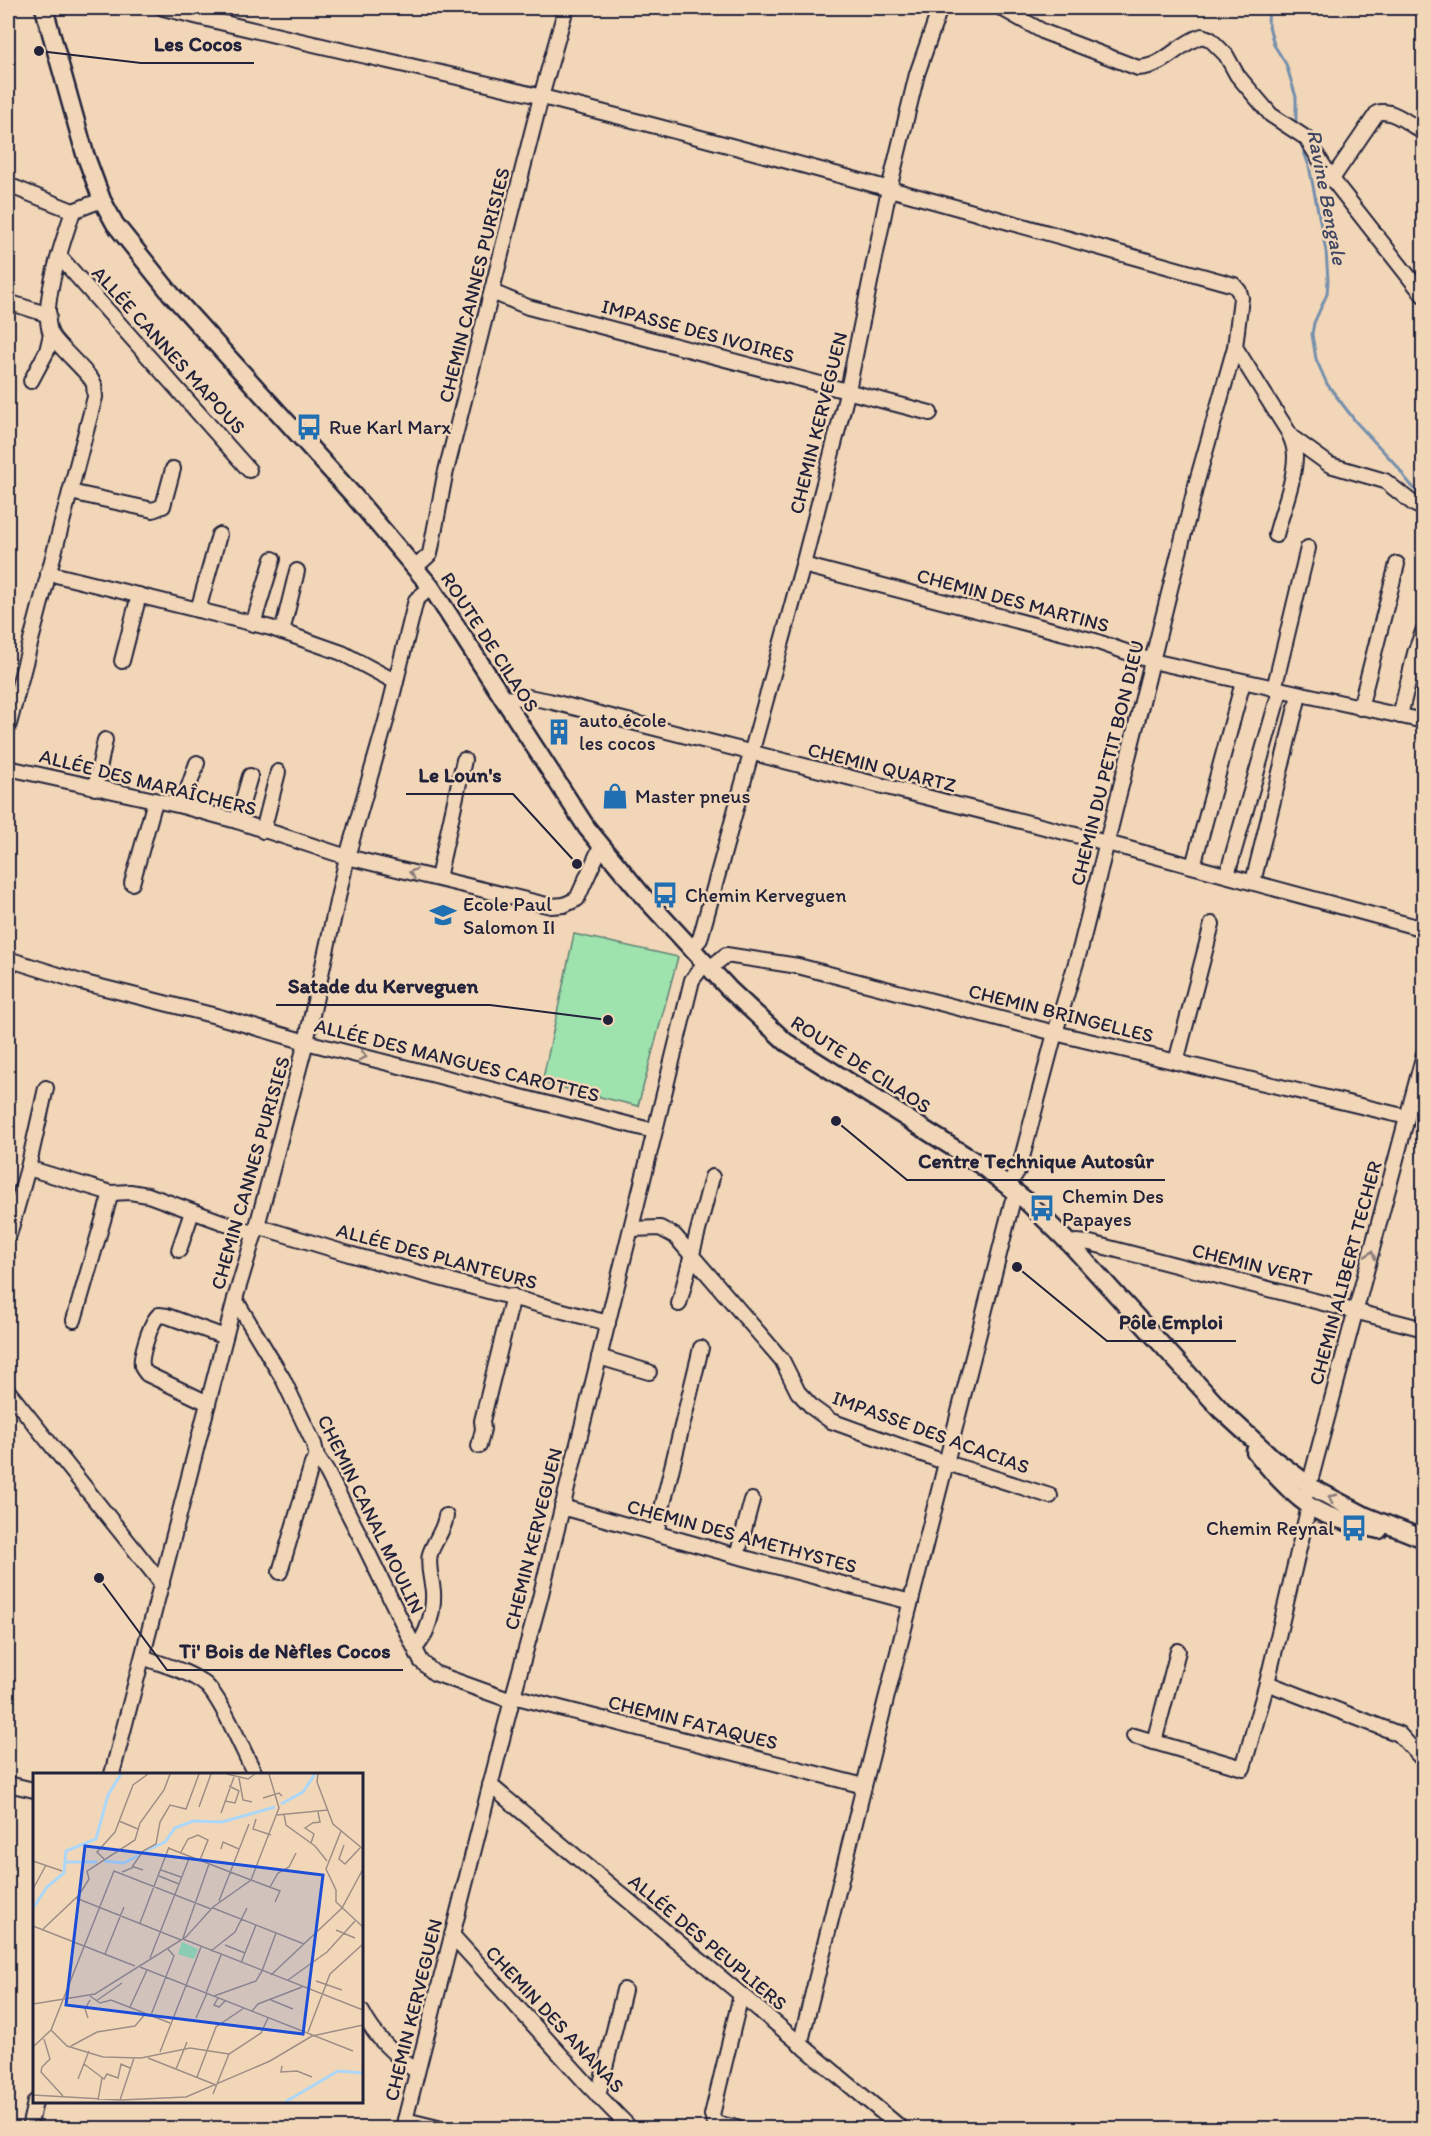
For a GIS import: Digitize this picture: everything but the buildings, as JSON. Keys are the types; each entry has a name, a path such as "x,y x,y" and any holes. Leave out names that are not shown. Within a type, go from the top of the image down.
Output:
{"main road":[{"name":"ROUTE DE CILAOS","path":"44,8 85,154 102,200 115,224 151,270 353,495 431,587 600,846 708,966 786,1042 979,1164 1013,1189 1072,1246 1222,1411 1269,1469 1307,1498 1349,1523 1376,1525 1424,1539"}],"street":[{"path":"163,8 269,35 541,97 889,189"},
{"name":"CHEMIN CANNES PURISIES","path":"415,568 430,554 445,475 541,97 566,8"},
{"name":"CHEMIN KERVEGUEN","path":"692,948 700,939 803,565 848,390 889,189 917,74 940,8"},
{"path":"1001,8 1044,32 1138,68 1154,66 1162,62 1194,39 1202,36 1210,39 1226,55 1237,75 1271,115 1306,138 1332,178 1424,296"},
{"path":"1332,178 1377,113 1382,111 1391,113 1424,133"},
{"path":"8,185 73,211 102,200"},
{"name":"CHEMIN DU PETIT BON DIEU","path":"800,2044 1012,1203 1013,1189 1081,946 1197,481 1235,347 1240,298 1239,291 1234,285 889,189"},
{"path":"31,381 47,351 51,334 49,302 59,256 73,211"},
{"name":"ALLÉE CANNES MAPOUS","path":"59,256 249,470"},
{"name":"IMPASSE DES IVOIRES","path":"492,292 528,307 930,413"},
{"path":"8,302 49,315"},
{"path":"9,719 95,397 92,379 51,334"},
{"path":"1235,347 1290,436 1295,455 1276,535"},
{"path":"1290,436 1330,465 1385,481 1414,504 1424,508"},
{"path":"70,492 153,510 158,509 163,506 173,469"},
{"path":"198,610 219,535"},
{"path":"1227,875 1277,690 1308,548"},
{"path":"253,624 273,559"},
{"path":"1360,708 1396,564"},
{"name":"CHEMIN DES MARTINS","path":"803,565 1095,641 1152,662 1424,721"},
{"path":"282,632 297,571"},
{"path":"48,573 282,632 342,653 396,682"},
{"name":"CHEMIN CANNES PURISIES","path":"112,1773 225,1336 306,1042 347,856 396,682 416,600 431,587"},
{"path":"122,661 139,595"},
{"path":"1400,716 1415,653 1424,629"},
{"path":"1193,866 1243,682"},
{"path":"1253,882 1299,695"},
{"name":"CHEMIN QUARTZ","path":"502,699 528,697 549,701 1107,843 1424,929"},
{"path":"94,788 105,740"},
{"path":"438,878 464,760"},
{"path":"182,806 198,764"},
{"name":"ALLÉE DES MARAÎCHERS","path":"8,768 182,806 347,856 551,906 564,905 577,899 600,846"},
{"path":"262,831 278,772"},
{"path":"237,821 250,776"},
{"path":"132,883 155,801"},
{"path":"1176,1062 1212,924"},
{"name":"CHEMIN BRINGELLES","path":"708,966 726,954 798,966 1055,1033 1407,1117"},
{"name":"ALLÉE DES MANGUES CAROTTES","path":"8,959 81,982 216,1016 306,1042 654,1131"},
{"name":"CHEMIN KERVEGUEN","path":"404,2124 632,1229 692,980 708,966"},
{"name":"CHEMIN ALIBERT TECHER","path":"1307,1498 1424,1054"},
{"path":"9,1235 28,1168 46,1088"},
{"name":"ALLÉE DES PLANTEURS","path":"28,1168 111,1192 148,1195 192,1212 256,1230 513,1296 608,1323"},
{"path":"679,1304 712,1177"},
{"path":"74,1320 111,1192"},
{"path":"179,1250 192,1212"},
{"name":"IMPASSE DES ACACIAS","path":"632,1229 665,1229 675,1236 782,1360 798,1392 813,1408 831,1421 947,1463 1050,1496"},
{"name":"CHEMIN VERT","path":"1072,1246 1076,1242 1090,1243 1424,1329"},
{"path":"479,1446 483,1429 482,1421 513,1296"},
{"name":"CHEMIN CANAL MOULIN","path":"235,1299 283,1379 314,1444 316,1457 327,1472 421,1661 434,1673 512,1698"},
{"path":"208,1403 147,1374 143,1368 142,1359 153,1320 159,1315 225,1336"},
{"path":"656,1533 701,1348"},
{"path":"599,1357 650,1372"},
{"path":"8,1391 162,1584"},
{"path":"280,1572 316,1457"},
{"path":"1134,1736 1243,1768 1267,1683 1307,1498"},
{"path":"737,1556 752,1500"},
{"name":"CHEMIN DES AMETHYSTES","path":"562,1507 911,1602"},
{"path":"415,1648 426,1633 433,1602 430,1555 446,1516"},
{"path":"1154,1742 1178,1651"},
{"path":"143,1657 193,1676 207,1686 218,1700 254,1773"},
{"path":"1267,1683 1399,1734 1424,1761"},
{"name":"CHEMIN FATAQUES","path":"512,1698 864,1785"},
{"path":"8,1784 33,1790"},
{"name":"ALLÉE DES PEUPLIERS","path":"490,1785 902,2128"},
{"name":"CHEMIN DES ANANAS","path":"452,1935 598,2096 630,2128"},
{"path":"598,2096 624,1990"},
{"path":"737,2128 716,2123 712,2115 741,1995"},
{"path":"363,2014 387,2049 417,2072"},
{"path":"29,2128 35,2103"},
{"path":"404,2124 438,2128"}],"green space":[{"path":"574,934 678,957 638,1106 542,1083"}],"waterway":[{"name":"Ravine Bengale","path":"1269,8 1268,22 1274,45 1286,64 1296,97 1296,126"},
{"name":"Ravine Bengale","path":"1299,138 1309,166 1326,251 1327,294 1314,323 1312,334 1316,359 1327,384 1356,422 1397,466 1424,500"}],"place":[{"name":"Les Cocos","path":"39,51"},
{"name":"Rue Karl Marx","path":"309,427"},
{"name":"auto école les cocos","path":"559,732"},
{"name":"Master pneus","path":"615,796"},
{"name":"Le Loun's","path":"577,864"},
{"name":"Chemin Kerveguen","path":"665,895"},
{"name":"Ecole Paul Salomon II","path":"443,915"},
{"name":"Satade du Kerveguen","path":"608,1020"},
{"name":"Centre Technique Autosûr","path":"836,1121"},
{"name":"Chemin Des Papayes","path":"1042,1208"},
{"name":"Pôle Emploi","path":"1017,1267"},
{"name":"Chemin Reynal","path":"1354,1528"},
{"name":"Ti' Bois de Nèfles Cocos","path":"99,1578"}]}
